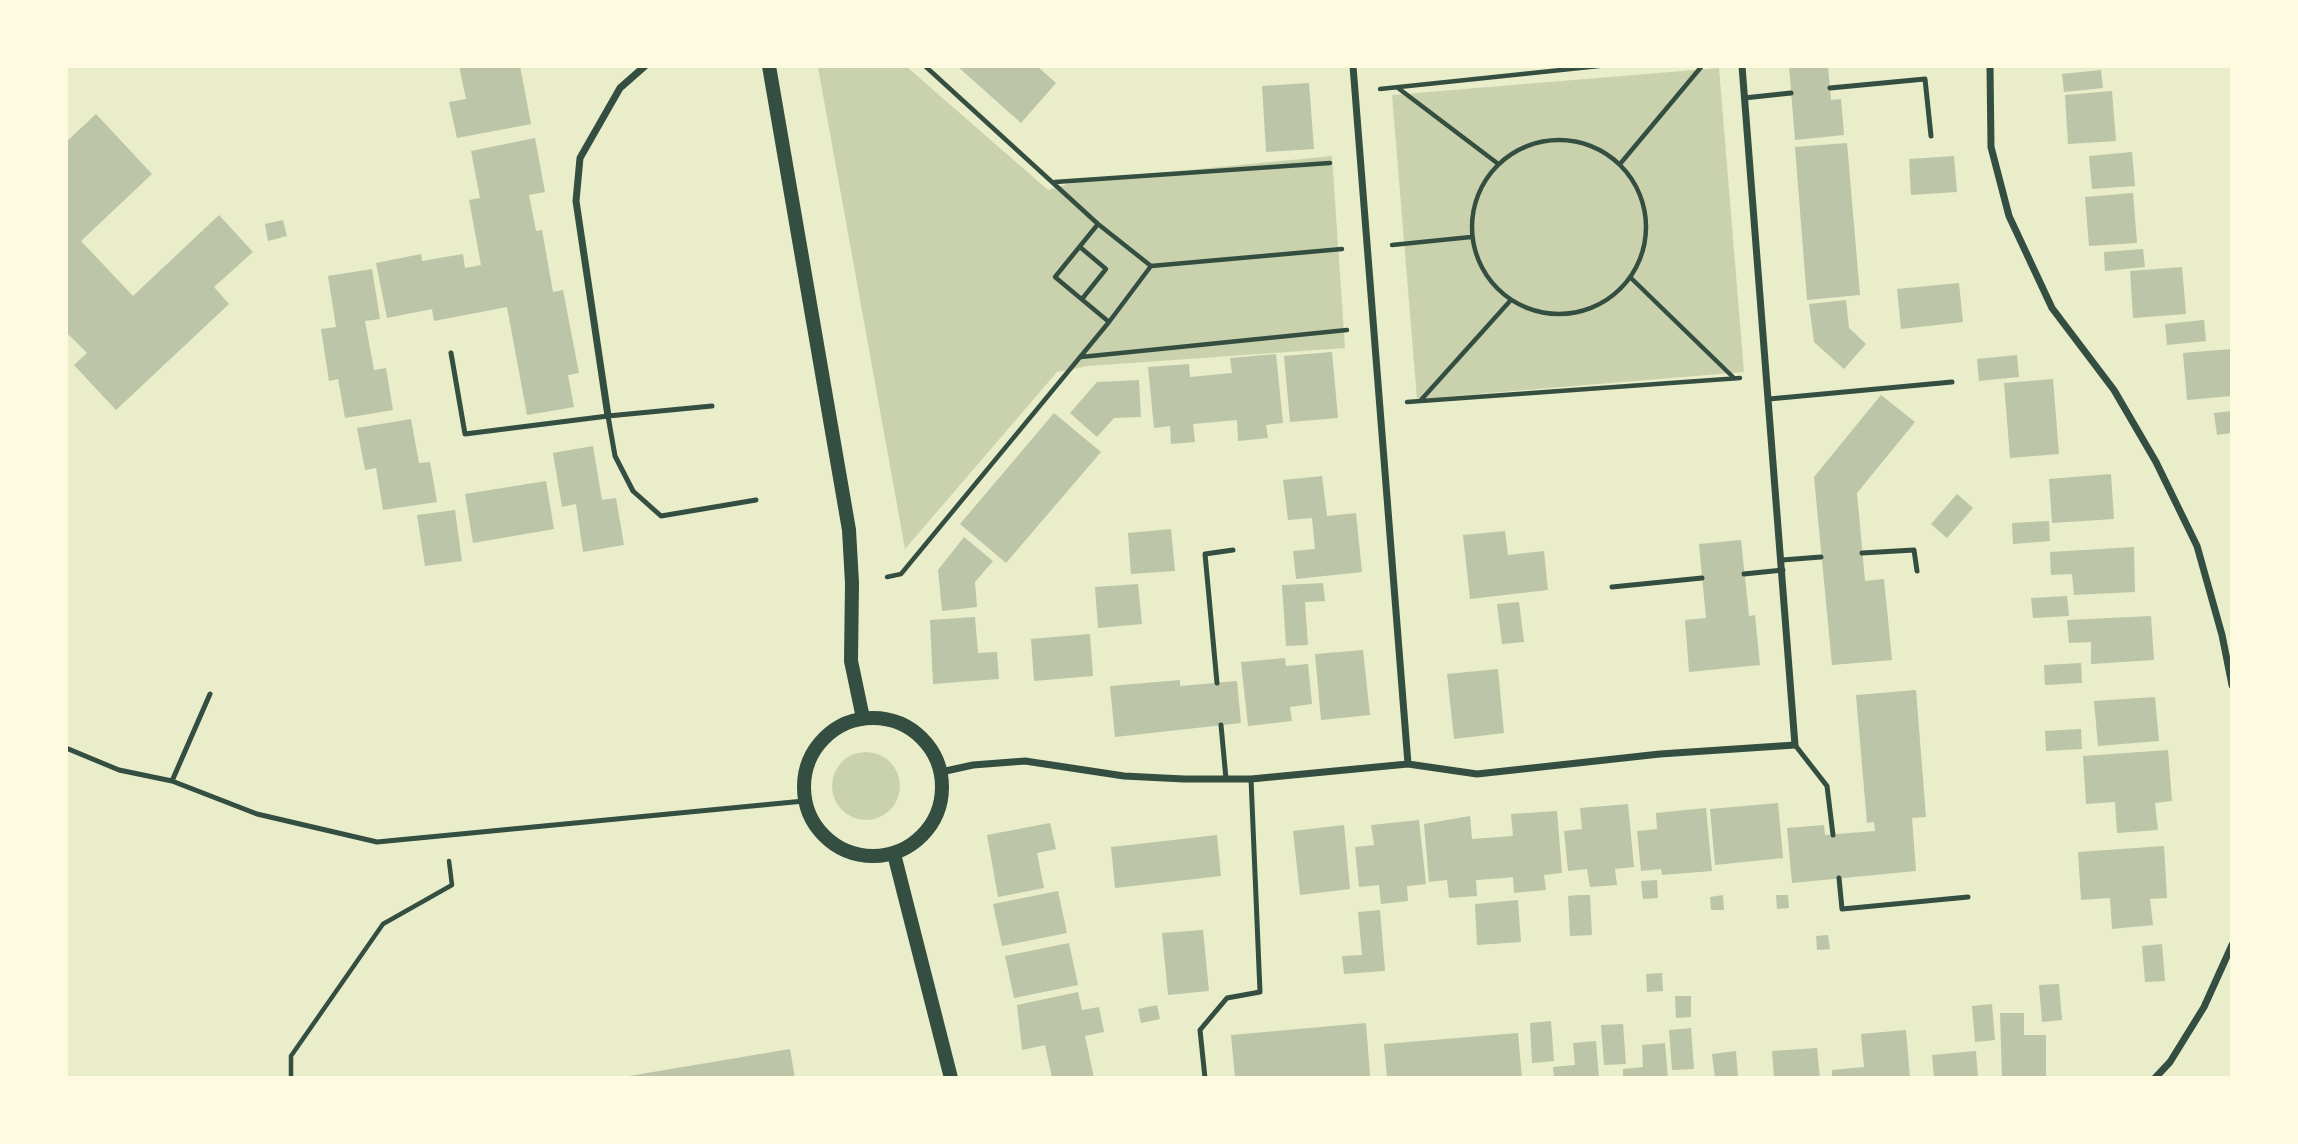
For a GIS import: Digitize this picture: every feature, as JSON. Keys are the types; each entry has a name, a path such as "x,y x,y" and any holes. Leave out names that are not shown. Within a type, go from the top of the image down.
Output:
{"main road":[{"path":"769,66 849,530 852,583 851,661 863,718"},
{"path":"863,718 884,719 903,725 920,736 933,753 941,772 942,792 938,813 928,831 912,845 894,854 870,857 848,853 813,823 804,801 803,782 816,747 829,733 845,723 863,718"},
{"path":"894,854 951,1077"}],"street":[{"path":"608,416 576,201 580,158 620,88 645,66"},
{"path":"1353,66 1408,764"},
{"path":"941,772 973,765 1025,761 1124,776 1226,779 1408,764 1478,774 1660,754 1795,745 1742,66"},
{"path":"1990,66 1991,147 2009,216 2052,308 2113,390 2157,462 2197,546 2222,635 2231,685"},
{"path":"2155,1077 2170,1062 2204,1007 2231,945"}],"lane":[{"path":"1830,88 1925,79 1931,136"},
{"path":"1744,98 1791,93"},
{"path":"451,353 465,434 712,406"},
{"path":"1769,399 1952,382"},
{"path":"608,416 615,456 633,491 661,516 756,500"},
{"path":"1217,683 1205,554 1233,550"},
{"path":"1862,553 1914,550 1917,571"},
{"path":"1782,560 1821,557"},
{"path":"1744,574 1783,570"},
{"path":"1612,587 1702,578"},
{"path":"172,780 209,694"},
{"path":"1221,725 1226,779"},
{"path":"1795,745 1827,786 1833,835"},
{"path":"66,748 119,770 172,780 257,814 377,842 804,801"},
{"path":"1205,1077 1200,1030 1227,998 1260,992 1251,779"},
{"path":"1839,878 1842,909 1968,897"}],"path":[{"path":"925,66 1098,224 1151,265 1471,237"},
{"path":"1355,91 1599,66"},
{"path":"1620,164 1702,66"},
{"path":"1398,88 1497,163"},
{"path":"1566,139 1589,144 1620,164 1630,175 1643,203 1646,239 1631,278 1601,305 1571,315 1542,314 1510,301 1486,277 1471,237 1477,193 1497,163 1535,142 1566,139"},
{"path":"1055,182 1331,163"},
{"path":"1098,224 1055,277 1110,322"},
{"path":"1080,247 1106,269 1082,299"},
{"path":"887,577 901,575 1110,322 1151,265"},
{"path":"1631,278 1735,379"},
{"path":"1420,401 1510,301"},
{"path":"1080,357 1347,330"},
{"path":"1378,404 1767,377"},
{"path":"291,1077 291,1056 383,924 452,885 446,835"}],"green space":[{"path":"818,67 907,67 1048,190 1077,181 1332,156 1345,348 1088,366 1057,372 905,549"},
{"path":"1719,68 1744,372 1417,399 1392,95"},
{"path":"866,752 879,755 890,762 897,773 900,786 897,799 890,810 879,817 866,820 853,817 842,810 835,799 832,786 835,773 842,762 853,755"}],"building":[{"path":"459,66 520,66 531,124 457,138 449,102 466,99"},
{"path":"957,66 1037,66 1056,83 1021,123"},
{"path":"1789,66 1828,66 1831,100 1841,99 1844,135 1795,140"},
{"path":"2101,70 2103,88 2064,92 2062,74"},
{"path":"1309,83 1314,149 1266,152 1262,86"},
{"path":"2112,91 2116,141 2068,144 2065,95"},
{"path":"96,114 152,174 81,241 133,296 219,215 253,252 214,287 229,304 116,410 74,365 87,353 66,332 66,142"},
{"path":"535,138 545,192 529,195 536,231 542,230 553,292 563,290 579,373 568,375 574,407 527,415 507,307 434,321 432,309 387,318 376,263 421,254 422,261 463,254 465,268 481,265 469,200 480,198 471,151"},
{"path":"1847,143 1860,295 1807,300 1795,147"},
{"path":"2132,152 2135,186 2092,189 2089,156"},
{"path":"1954,156 1957,192 1911,195 1909,159"},
{"path":"2133,193 2137,243 2089,246 2085,197"},
{"path":"283,220 287,236 268,241 265,224"},
{"path":"2143,249 2145,267 2105,271 2104,252"},
{"path":"2182,267 2186,314 2133,318 2130,271"},
{"path":"372,269 380,319 365,321 374,370 386,368 393,410 345,418 338,379 329,381 321,329 336,327 328,276"},
{"path":"1959,283 1963,322 1901,329 1897,289"},
{"path":"1846,300 1849,328 1866,344 1844,369 1814,342 1809,304"},
{"path":"2204,320 2206,341 2167,345 2165,324"},
{"path":"2232,349 2232,396 2187,400 2183,353"},
{"path":"1332,352 1338,418 1290,422 1284,356"},
{"path":"1276,354 1283,423 1266,425 1268,438 1238,441 1237,420 1193,424 1195,442 1171,444 1170,426 1154,428 1148,367 1189,364 1190,377 1232,373 1230,358"},
{"path":"2017,355 2019,377 1979,381 1977,359"},
{"path":"2053,379 2059,454 2010,458 2004,383"},
{"path":"1139,380 1141,417 1114,418 1097,437 1070,413 1097,382"},
{"path":"1881,395 1915,422 1857,493 1865,581 1884,579 1892,660 1832,665 1814,477"},
{"path":"2232,411 2232,433 2217,435 2214,413"},
{"path":"1054,413 1101,452 1006,563 960,524"},
{"path":"411,419 419,463 430,462 437,502 383,510 376,468 365,470 357,428"},
{"path":"593,446 602,500 616,498 624,545 583,552 576,504 562,507 553,453"},
{"path":"2111,474 2114,519 2052,523 2049,479"},
{"path":"1322,476 1327,516 1356,513 1362,572 1296,579 1293,551 1315,549 1312,518 1288,520 1283,480"},
{"path":"546,481 554,529 473,543 465,494"},
{"path":"1957,494 1973,508 1947,538 1931,524"},
{"path":"455,510 462,561 425,566 417,515"},
{"path":"2049,521 2050,541 2013,544 2012,523"},
{"path":"1171,529 1175,571 1131,574 1128,533"},
{"path":"1505,531 1508,555 1544,551 1548,590 1470,599 1463,535"},
{"path":"964,537 993,561 975,582 977,607 942,611 938,570"},
{"path":"1741,540 1749,616 1755,615 1760,665 1689,672 1685,620 1706,618 1699,544"},
{"path":"2134,547 2135,592 2074,595 2072,574 2051,575 2050,552"},
{"path":"1323,583 1325,601 1305,602 1308,645 1286,646 1282,585"},
{"path":"1138,584 1142,624 1098,628 1095,587"},
{"path":"2067,596 2069,616 2033,618 2031,598"},
{"path":"1519,602 1524,642 1502,644 1497,604"},
{"path":"2151,616 2154,660 2091,664 2091,642 2069,643 2067,620"},
{"path":"975,617 978,653 997,652 999,679 933,684 930,620"},
{"path":"1090,634 1093,676 1034,681 1031,639"},
{"path":"1363,650 1370,715 1321,720 1315,654"},
{"path":"1285,658 1286,666 1308,664 1312,704 1290,707 1292,721 1248,726 1241,662"},
{"path":"2081,663 2082,683 2045,685 2044,665"},
{"path":"1498,669 1504,733 1454,739 1447,674"},
{"path":"1180,680 1180,686 1237,681 1241,723 1115,737 1110,686"},
{"path":"1916,690 1926,817 1912,818 1916,871 1792,883 1787,828 1824,825 1825,835 1875,831 1874,822 1867,823 1856,695"},
{"path":"2155,697 2159,741 2098,746 2094,701"},
{"path":"2081,729 2082,749 2046,751 2045,731"},
{"path":"2168,750 2172,801 2155,803 2158,830 2117,833 2115,802 2086,804 2083,756"},
{"path":"1778,803 1783,858 1715,865 1710,809"},
{"path":"1628,804 1634,867 1615,869 1617,885 1590,887 1587,869 1568,871 1564,831 1582,829 1580,808"},
{"path":"1706,808 1712,871 1662,875 1661,869 1641,871 1637,831 1657,829 1656,813"},
{"path":"1557,811 1562,873 1544,875 1546,890 1514,893 1513,877 1476,880 1477,896 1449,898 1447,880 1429,882 1424,824 1470,816 1472,839 1513,836 1511,814"},
{"path":"1419,820 1426,884 1407,886 1408,901 1381,904 1379,885 1359,887 1355,847 1374,845 1371,825"},
{"path":"1050,823 1056,849 1037,853 1044,888 998,897 987,835"},
{"path":"1344,825 1350,889 1300,895 1293,831"},
{"path":"1217,835 1221,876 1115,888 1111,847"},
{"path":"2164,846 2167,898 2150,899 2153,925 2112,929 2110,898 2081,900 2078,852"},
{"path":"1657,880 1658,898 1643,899 1641,881"},
{"path":"1058,891 1067,933 1002,946 993,904"},
{"path":"1590,895 1592,935 1570,936 1568,896"},
{"path":"1723,895 1724,910 1711,910 1710,897"},
{"path":"1776,895 1788,895 1789,908 1777,909"},
{"path":"1518,900 1521,942 1477,945 1475,904"},
{"path":"1380,910 1385,971 1344,974 1342,956 1362,955 1358,912"},
{"path":"1203,930 1209,991 1168,995 1162,933"},
{"path":"1828,935 1830,949 1817,950 1816,936"},
{"path":"1069,943 1078,985 1014,998 1005,956"},
{"path":"2162,944 2165,981 2145,982 2142,946"},
{"path":"1662,973 1663,991 1647,992 1646,974"},
{"path":"2059,984 2062,1020 2042,1022 2039,985"},
{"path":"1078,992 1082,1010 1099,1007 1104,1032 1085,1036 1094,1078 1052,1078 1045,1045 1022,1050 1017,1005"},
{"path":"1675,996 1691,996 1691,1017 1676,1018"},
{"path":"1992,1004 1995,1040 1975,1042 1972,1006"},
{"path":"1157,1005 1160,1019 1141,1023 1138,1009"},
{"path":"2000,1013 2024,1013 2024,1035 2046,1035 2046,1078 2002,1078"},
{"path":"1551,1021 1554,1061 1532,1063 1530,1023"},
{"path":"1366,1023 1370,1076 1235,1078 1231,1035"},
{"path":"1623,1024 1626,1064 1604,1065 1601,1025"},
{"path":"1691,1028 1694,1069 1672,1070 1669,1030"},
{"path":"1906,1030 1910,1078 1832,1078 1832,1070 1864,1067 1861,1034"},
{"path":"1518,1033 1522,1078 1387,1078 1384,1044"},
{"path":"1596,1041 1599,1078 1554,1078 1553,1067 1575,1065 1573,1043"},
{"path":"1665,1043 1668,1078 1623,1078 1623,1069 1643,1067 1642,1045"},
{"path":"1817,1048 1820,1078 1774,1078 1772,1051"},
{"path":"790,1049 795,1078 629,1078 629,1076"},
{"path":"1736,1051 1738,1078 1715,1078 1712,1054"},
{"path":"1976,1051 1978,1078 1934,1078 1932,1055"}]}
